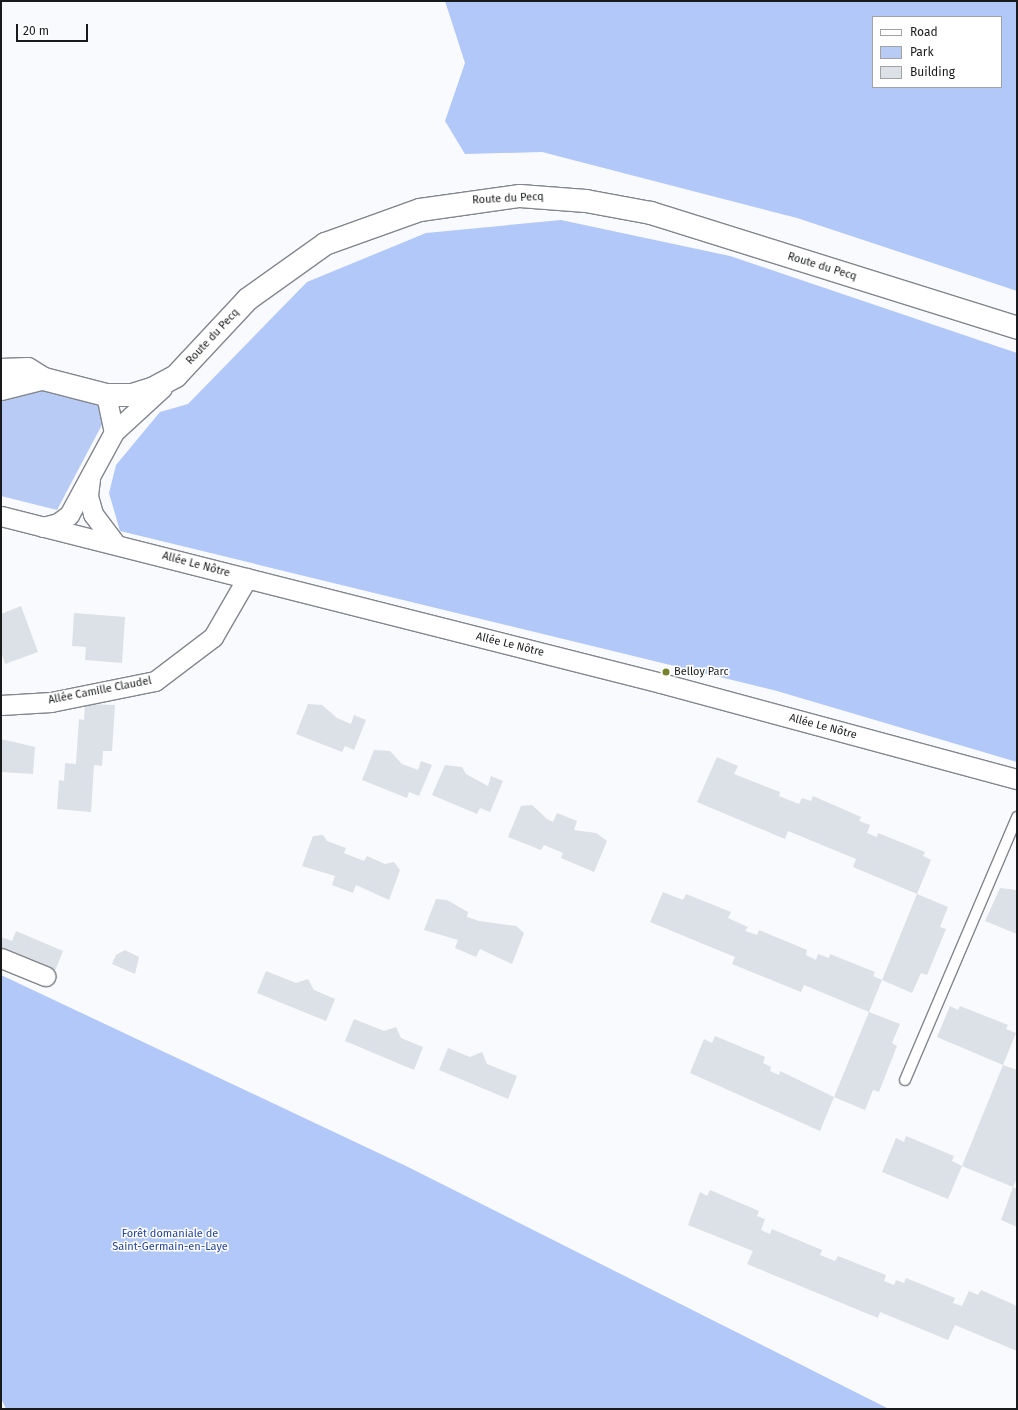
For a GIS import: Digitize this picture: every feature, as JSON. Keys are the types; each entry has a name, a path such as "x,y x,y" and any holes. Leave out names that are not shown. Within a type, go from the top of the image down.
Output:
{"main road":[{"name":"Route du Pecq","path":"44,379 106,395 145,391 176,376 248,299 325,244 420,210 520,196 586,201 651,213 1017,328"},
{"path":"4,367 28,369 44,379"},
{"path":"1,390 44,379"}],"street":[{"path":"43,527 58,523 69,515 114,432 176,376"},
{"path":"106,395 114,432"},
{"path":"90,476 88,496 93,514 115,543"},
{"name":"Allée Le Nôtre","path":"1,516 115,543 1017,778"},
{"name":"Allée Camille Claudel","path":"1,705 51,702 155,681 213,637 247,578"},
{"path":"1,958 45,976"}],"lane":[{"path":"906,1080 1017,817"}],"green space":[{"path":"445,1 1017,1 1017,291 797,218 542,152 465,154 445,121 465,63"},
{"path":"561,220 730,256 1017,353 1017,762 777,691 120,531 109,493 116,465 160,412 188,404 307,282 426,233"},
{"path":"38,386 97,401 105,419 57,510 1,496 1,395"},
{"name":"Forêt domaniale de Saint-Germain-en-Laye","path":"1,975 406,1166 889,1409 6,1409 1,1398"}],"building":[{"path":"21,606 38,652 5,664 1,652 1,614"},
{"path":"74,613 125,617 122,663 85,660 86,647 72,646"},
{"path":"85,704 115,705 112,751 103,751 102,766 94,765 91,812 57,809 59,780 64,781 65,763 76,764 79,719 84,720"},
{"path":"308,704 322,705 337,718 351,724 354,715 366,720 354,750 345,746 342,752 296,734"},
{"path":"1,739 35,747 33,774 1,772"},
{"path":"374,750 390,751 402,764 418,770 421,761 432,765 419,796 409,792 407,798 362,780"},
{"path":"717,757 738,766 734,774 780,792 779,796 799,804 802,798 811,801 813,796 861,817 859,821 870,825 867,833 877,837 878,833 925,852 923,856 931,860 917,894 853,867 856,859 788,831 785,839 697,802"},
{"path":"445,765 462,767 466,774 488,786 491,776 503,781 490,812 480,808 477,814 432,795"},
{"path":"532,805 547,819 553,822 557,813 577,821 574,830 596,833 607,841 594,872 561,858 563,853 544,845 541,850 508,837 521,806"},
{"path":"323,835 327,841 346,848 344,853 364,861 367,856 385,864 394,862 400,870 389,900 356,885 353,893 332,885 335,876 302,866 313,836"},
{"path":"1000,888 1017,890 1017,934 985,921"},
{"path":"663,892 683,900 686,894 731,912 728,918 748,927 745,931 757,935 759,930 807,950 806,955 816,960 818,954 829,958 830,954 875,972 873,976 882,980 869,1012 804,985 801,992 732,964 735,957 650,922"},
{"path":"917,894 948,907 940,927 946,929 927,975 921,973 912,993 882,980"},
{"path":"436,899 447,900 468,912 467,917 479,921 516,926 524,933 512,964 480,949 476,957 455,948 458,940 424,930"},
{"path":"16,931 63,951 55,971 1,948 1,937 12,941"},
{"path":"125,950 139,957 135,974 112,964 116,955"},
{"path":"266,971 296,983 308,979 314,990 335,999 326,1021 257,993"},
{"path":"950,1006 958,1010 960,1006 1008,1025 1006,1029 1016,1033 1003,1065 937,1037"},
{"path":"869,1012 900,1024 892,1043 897,1046 879,1092 873,1090 865,1110 834,1097"},
{"path":"354,1019 384,1031 396,1027 401,1038 423,1047 414,1070 345,1041"},
{"path":"715,1036 765,1057 763,1063 771,1067 770,1071 779,1075 780,1071 834,1097 820,1131 690,1073 704,1039 712,1043"},
{"path":"448,1048 470,1057 482,1052 487,1064 517,1076 508,1099 439,1070"},
{"path":"1003,1065 1017,1070 1017,1178 1013,1187 962,1166"},
{"path":"906,1136 954,1156 952,1161 962,1166 948,1199 882,1172 896,1138 904,1142"},
{"path":"1013,1187 1017,1189 1017,1227 1001,1220"},
{"path":"710,1190 759,1211 757,1216 765,1219 761,1230 770,1234 772,1229 822,1250 820,1255 835,1261 838,1256 886,1275 884,1281 894,1285 896,1280 904,1283 906,1278 955,1298 953,1303 962,1306 969,1291 978,1295 981,1290 1017,1306 1017,1351 955,1325 948,1340 880,1312 878,1318 747,1264 753,1251 688,1225 700,1192 707,1196"}],"place":[{"name":"Belloy Parc","path":"666,672"}]}
